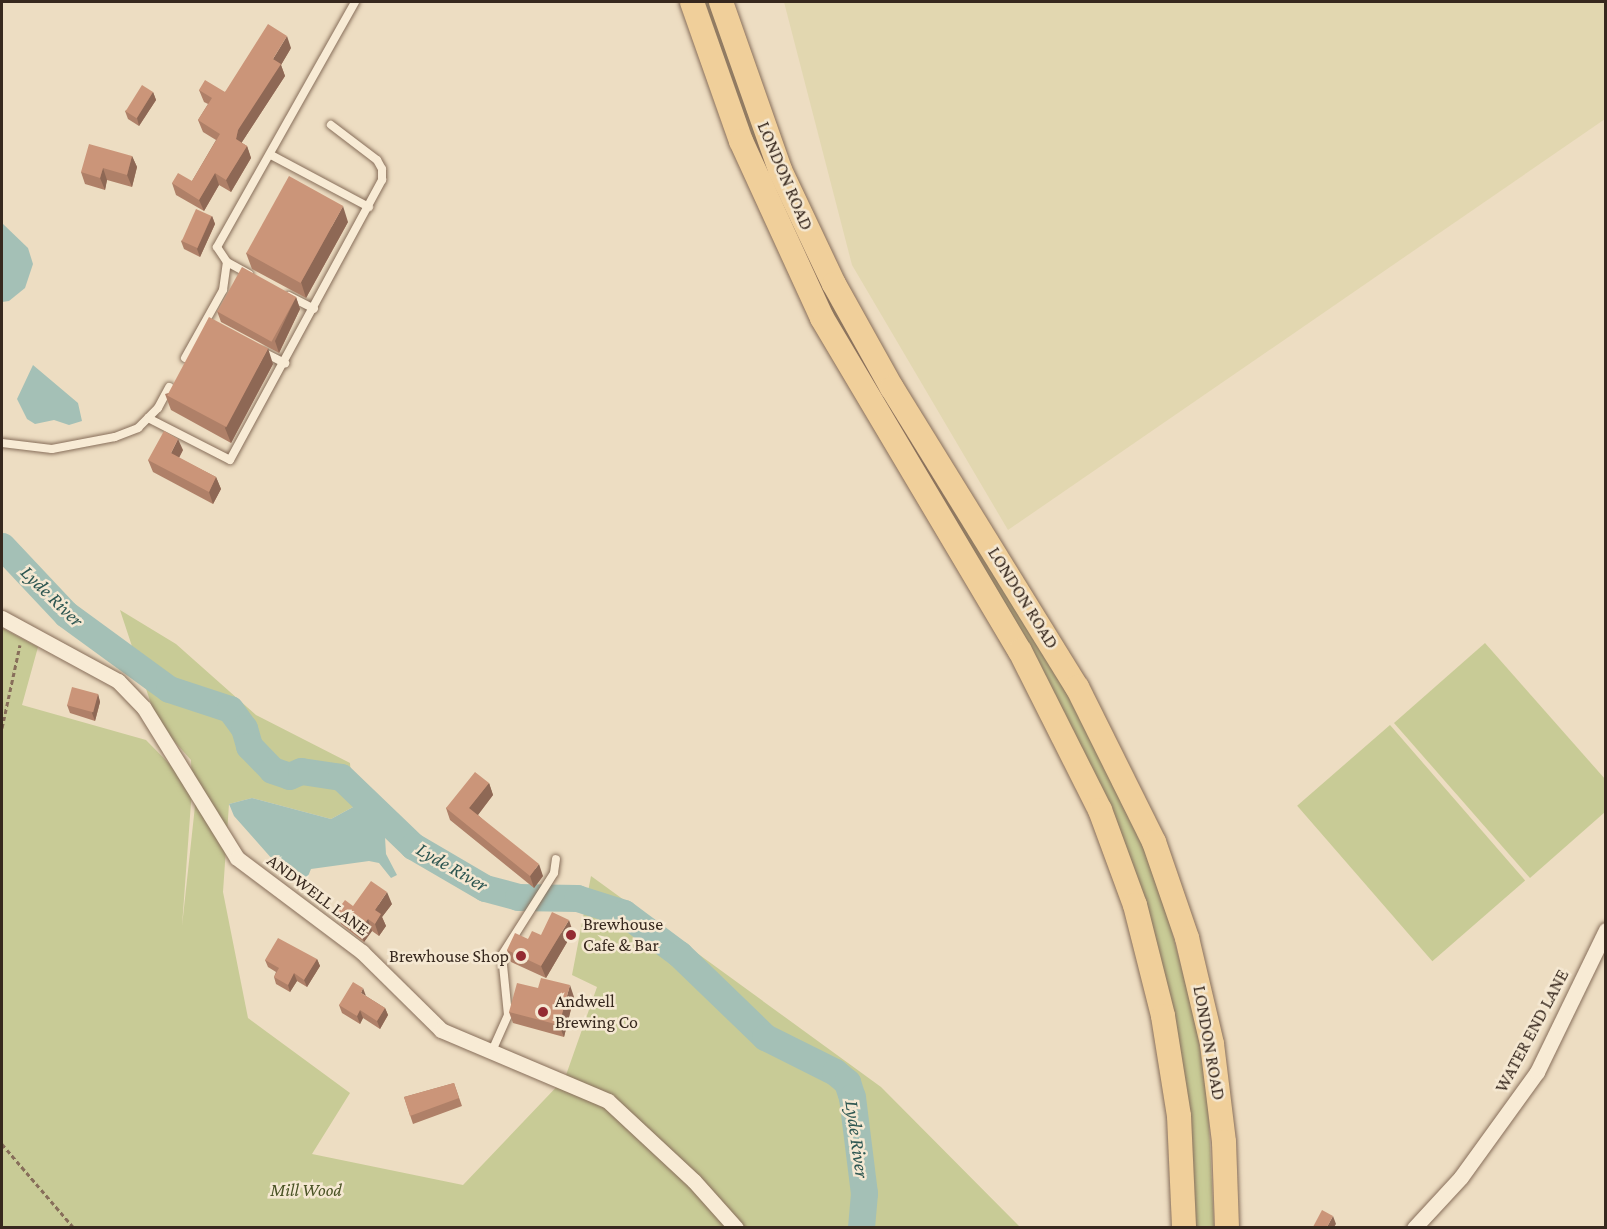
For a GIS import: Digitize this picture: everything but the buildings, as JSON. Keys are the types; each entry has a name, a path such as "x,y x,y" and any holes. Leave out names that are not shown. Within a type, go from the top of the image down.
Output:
{"main road":[{"name":"LONDON ROAD","path":"692,2 741,141 812,298 861,388 1020,651 1100,810 1135,905 1163,1016 1179,1116 1184,1227"},
{"name":"LONDON ROAD","path":"721,2 780,170 834,284 892,388 1077,687 1154,842 1187,938 1212,1044 1224,1142 1227,1227"}],"street":[{"name":"ANDWELL LANE","path":"2,618 23,632 118,681 144,708 237,858 362,952 441,1030 608,1101 694,1181 736,1227"},
{"name":"WATER END LANE","path":"1414,1227 1483,1149 1537,1072 1605,930"}],"lane":[{"path":"256,278 227,262 217,247 271,155 355,2"},
{"path":"148,418 230,460 369,207 382,169 377,160 331,125"},
{"path":"271,155 369,207"},
{"path":"179,370 223,290 227,262"},
{"path":"275,288 314,309"},
{"path":"206,321 216,327"},
{"path":"255,348 285,363"},
{"path":"2,443 52,449 76,447 115,437 138,428 148,418 174,379"},
{"path":"492,1051 508,1015 502,955 524,915 555,873 556,859"}],"path":[{"path":"2,728 23,632"},
{"path":"2,1144 74,1227"}],"shaded area":[{"path":"784,2 1605,2 1605,119 1008,530 852,265"}],"green space":[{"path":"700,2 712,2 751,116 1039,639 1132,817 1161,891 1196,1022 1208,1104 1214,1227 1193,1227 1137,885 799,259"},
{"name":"Mill Wood","path":"120,610 176,644 256,715 350,763 353,807 331,819 252,798 229,804 223,892 248,1018 350,1093 312,1154 463,1185 565,1078 597,987 572,975 591,876 881,1087 1020,1227 2,1227 2,628 38,647 22,705 146,740 192,787 191,760 157,722","holes":["192,789 195,806 182,926"]},
{"path":"1485,643 1605,779 1605,812 1530,878 1394,723"},
{"path":"1390,725 1525,880 1432,961 1297,806"}],"water":[{"path":"2,223 28,248 33,264 25,288 9,301 2,302"},
{"path":"33,365 78,403 82,421 69,425 54,420 35,424 27,419 17,399"},
{"path":"252,798 331,819 355,806 385,837 386,854 397,875 391,878 379,863 369,861 311,869 304,886 288,877 234,816 229,804"}],"waterway":[{"name":"Lyde River","path":"2,546 66,614 169,689 230,709 244,728 249,746 272,770 289,776 301,771 341,777 413,846 485,888 518,897 577,898 624,913 679,954 765,1037 835,1072 847,1082 852,1097 864,1193 861,1228"}],"place":[{"name":"Brewhouse Cafe & Bar","path":"571,935"},
{"name":"Brewhouse Shop","path":"521,956"},
{"name":"Andwell Brewing Co","path":"543,1012"}]}
